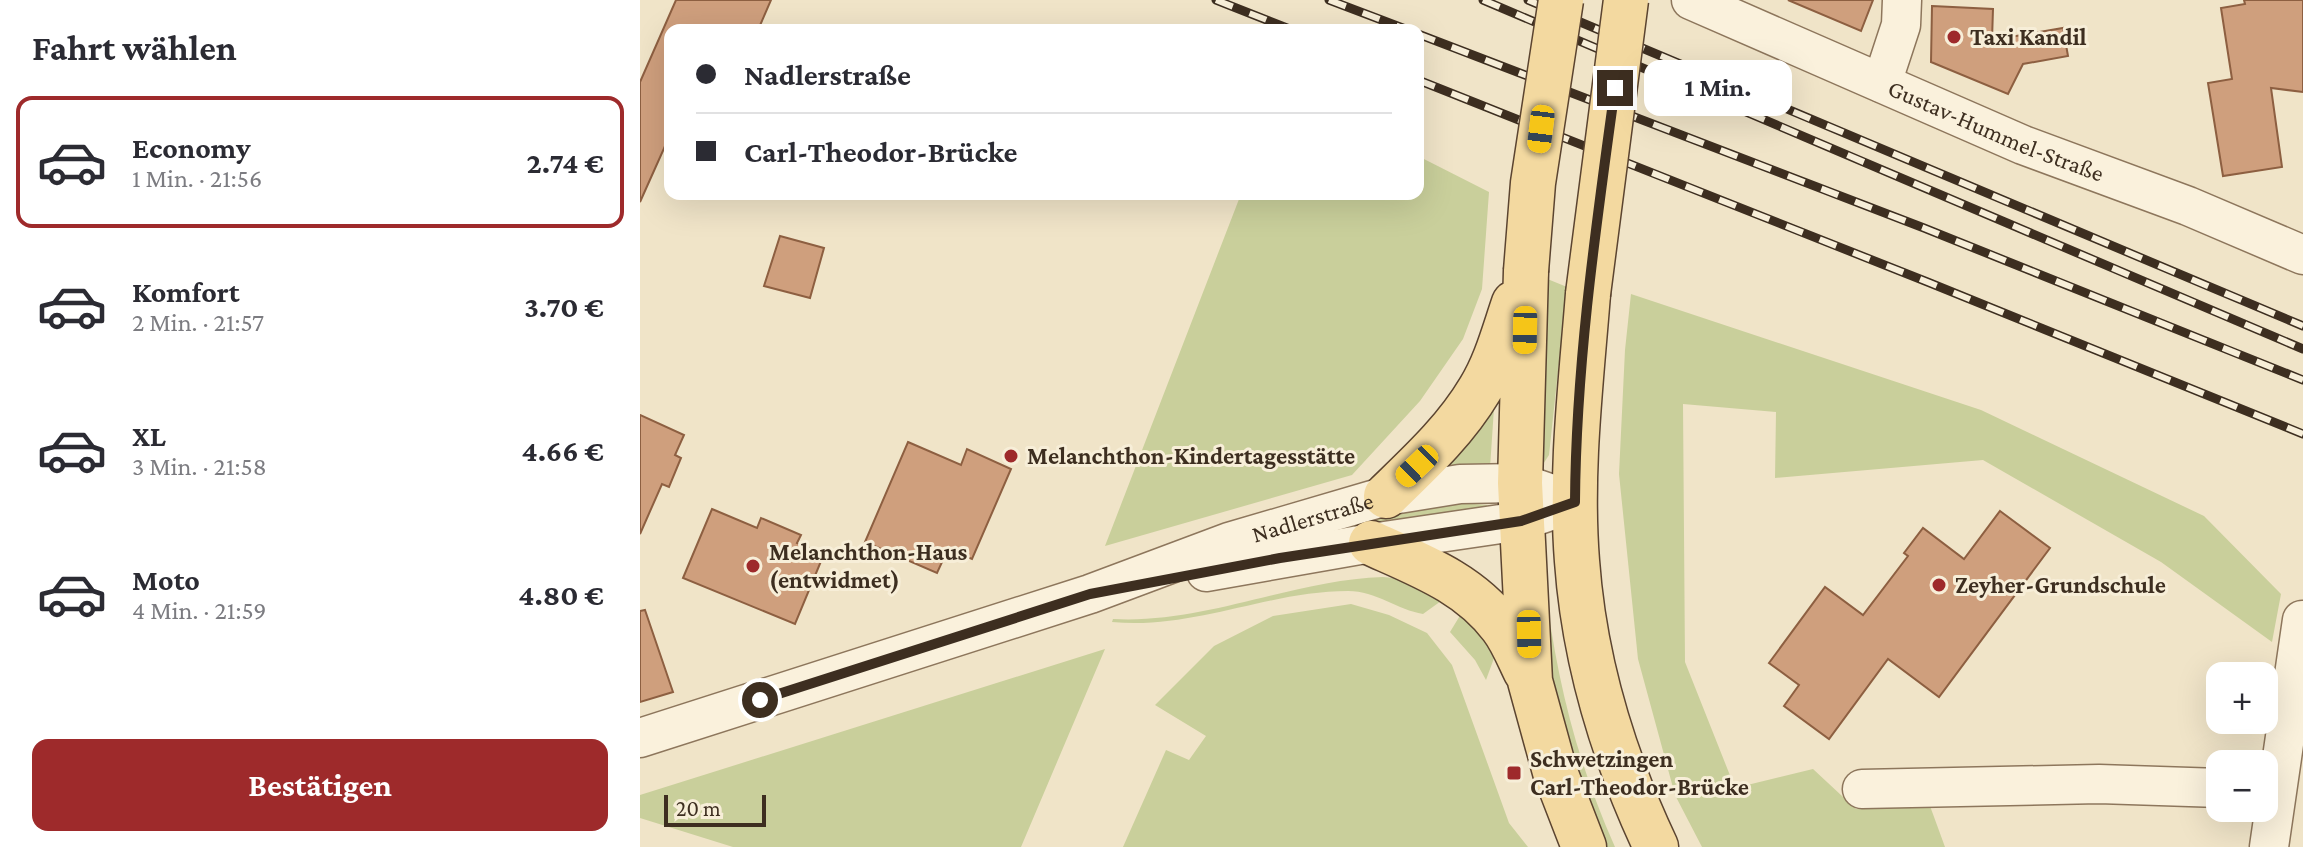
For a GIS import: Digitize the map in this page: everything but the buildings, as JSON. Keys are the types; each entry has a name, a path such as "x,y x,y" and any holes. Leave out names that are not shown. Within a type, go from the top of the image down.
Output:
{"main road":[{"path":"1530,681 1521,502 1526,271 1535,168 1561,0"},
{"path":"1626,0 1588,294 1576,441 1575,502 1578,572 1595,674 1620,761 1656,847"},
{"path":"1386,496 1459,421 1481,388 1526,271"},
{"path":"1371,543 1434,571 1465,589 1486,607 1505,630 1530,681 1555,772 1584,847"}],"street":[{"name":"Gustav-Hummel-Straße","path":"1691,0 2023,145 2188,206 2303,255"},
{"path":"1882,83 1901,25 1902,0"},
{"name":"Nadlerstraße","path":"640,738 1090,594 1229,542 1386,496 1460,484 1521,502"},
{"name":"Nadlerstraße","path":"1090,594 1371,543 1521,502 1575,502"},
{"path":"2277,750 2302,620"},
{"path":"1862,789 2099,784 2206,788"},
{"path":"2269,822 2269,847"}],"green space":[{"path":"1424,159 1489,192 1482,289 1463,339 1420,401 1352,475 1105,546 1239,200 1424,200"},
{"path":"1545,278 1567,287 1549,455 1534,478"},
{"path":"1631,294 1981,410 2204,516 2281,594 2272,642 2161,562 1983,460 1775,478 1776,412 1683,404 1685,662 1735,788 1813,769 1856,809 1930,806 1945,847 1702,847 1675,795 1638,659 1619,474"},
{"path":"1495,393 1490,468 1436,470"},
{"path":"1439,504 1487,505 1488,510 1483,514 1363,523"},
{"path":"1383,577 1403,579 1448,596 1423,614 1368,594 1348,591 1289,597 1172,621 1112,622 1113,619 1182,615 1316,586"},
{"path":"1544,579 1569,716 1589,781 1615,847 1602,847 1550,693"},
{"path":"1351,604 1389,615 1427,633 1452,665 1509,823 1528,847 1123,847 1166,750 1189,760 1206,736 1155,705 1214,646 1273,616"},
{"path":"1464,609 1497,650 1486,680 1475,660 1450,632"},
{"path":"1105,649 1021,847 733,847 640,818 640,795"}],"railway":[{"path":"1216,0 1277,24"},
{"path":"1329,0 1392,24"},
{"path":"1483,0 2303,349"},
{"path":"1528,0 2303,326"},
{"path":"1424,36 1924,228 2303,380"},
{"path":"1424,82 2303,434"}],"place":[{"name":"Taxi Kandil","path":"1954,37"},
{"name":"Melanchthon-Kindertagesstätte","path":"1011,456"},
{"name":"Melanchthon-Haus (entwidmet)","path":"753,566"},
{"name":"Zeyher-Grundschule","path":"1939,585"},
{"name":"Schwetzingen Carl-Theodor-Brücke","path":"1514,773"}],"route":[{"path":"760,700 1090,594 1250,563 1521,521 1575,502 1576,441 1588,294 1615,88"}]}
